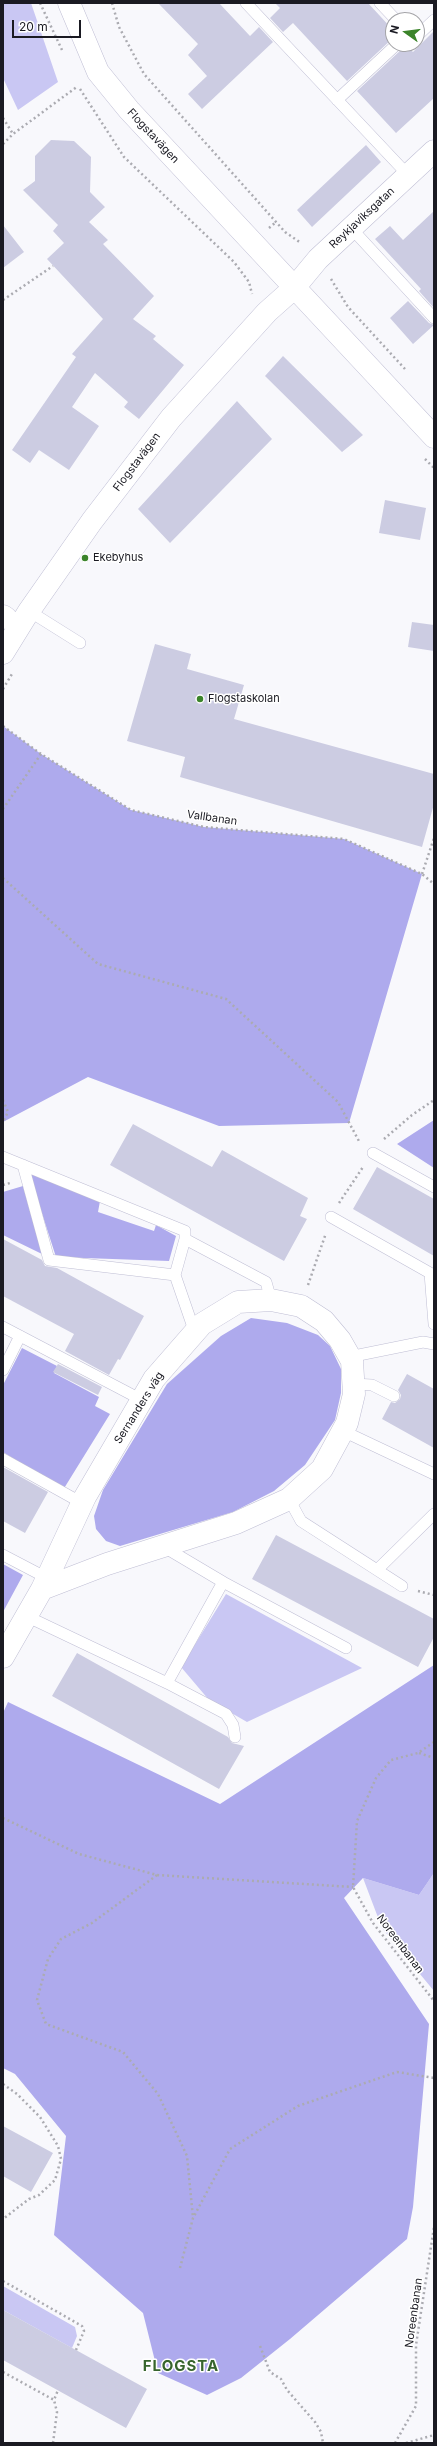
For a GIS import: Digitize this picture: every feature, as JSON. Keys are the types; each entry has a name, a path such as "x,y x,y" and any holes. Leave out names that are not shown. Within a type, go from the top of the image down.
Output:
{"street":[{"name":"Flogstavägen","path":"70,3 98,72 129,110 434,437"},
{"name":"Reykjaviksgatan","path":"294,288 318,259 434,151"},
{"name":"Flogstavägen","path":"3,654 29,611 92,521 170,418 268,312 294,288"},
{"name":"Sernanders väg","path":"3,1657 44,1583 82,1503 154,1379 202,1324 238,1302 271,1300 301,1306 324,1321 340,1340 352,1361 354,1394 347,1423 322,1469 289,1499 236,1523 44,1583"}],"lane":[{"path":"247,3 408,175"},
{"path":"380,3 388,12"},
{"path":"425,28 434,20"},
{"path":"337,100 388,52"},
{"path":"352,228 434,318"},
{"path":"29,611 80,643"},
{"path":"371,1156 434,1187"},
{"path":"3,1157 185,1231 185,1239 175,1275 195,1333"},
{"path":"23,1165 49,1260 175,1275"},
{"path":"332,1217 430,1273 434,1324"},
{"path":"185,1239 266,1282 271,1300"},
{"path":"3,1327 142,1400"},
{"path":"3,1370 20,1336"},
{"path":"349,1357 423,1342 434,1344"},
{"path":"353,1384 372,1385 394,1396"},
{"path":"343,1431 434,1474"},
{"path":"3,1459 82,1503"},
{"path":"289,1499 301,1520 402,1586"},
{"path":"377,1570 434,1514"},
{"path":"163,1546 223,1582 346,1648"},
{"path":"3,1555 44,1583"},
{"path":"167,1683 223,1582"},
{"path":"26,1616 167,1683 226,1714 233,1725 235,1737"}],"path":[{"path":"40,3 64,54"},
{"path":"112,3 119,27 144,74 285,232 318,259 348,307 410,375"},
{"path":"76,80 78,86 124,157 234,262 249,282 252,295"},
{"path":"3,144 13,134 78,86"},
{"path":"3,118 13,134"},
{"path":"3,300 53,266"},
{"path":"329,326 348,307"},
{"name":"Vallbanan","path":"3,726 41,754 131,810 204,827 344,839 422,874 434,884"},
{"path":"3,809 41,754"},
{"path":"422,874 434,838"},
{"path":"3,878 98,964 226,999 338,1102 371,1156"},
{"path":"3,1100 8,1112 3,1122"},
{"path":"301,1306 332,1217 371,1156 382,1141 412,1115 434,1100"},
{"path":"3,1818 78,1854 157,1875 353,1887 357,1821 376,1778 391,1760 418,1753 434,1742"},
{"path":"418,1753 434,1758"},
{"path":"157,1875 92,1923 61,1939 48,1959 37,2000 46,2024 123,2052 158,2094 187,2156 193,2218"},
{"name":"Noreenbanan","path":"353,1887 373,1924 434,2001"},
{"path":"180,2268 193,2218 230,2149 298,2106 397,2072 434,2078"},
{"path":"3,2084 17,2094 40,2117 58,2146 61,2159 55,2180 39,2195 29,2199 3,2219"},
{"name":"Noreenbanan","path":"395,2443 416,2406 416,2345 433,2250 434,2227"},
{"path":"3,2281 82,2326 84,2331 76,2350"},
{"path":"260,2346 270,2372 281,2379 287,2390 315,2422 321,2432 323,2443"},
{"path":"3,2372 54,2400"},
{"path":"53,2443 57,2412 54,2400 58,2390"},
{"path":"406,2443 434,2435"}],"shaded area":[{"path":"3,3 31,3 58,82 18,110 3,78"},
{"path":"3,726 41,754 131,810 204,827 344,839 422,874 349,1123 219,1126 88,1077 3,1122"},
{"path":"434,1120 434,1168 397,1144"},
{"path":"28,1170 100,1201 98,1212 154,1231 156,1225 176,1236 169,1261 56,1257"},
{"path":"23,1186 42,1254 3,1235 3,1192"},
{"path":"251,1318 287,1323 318,1335 330,1346 341,1369 341,1393 335,1420 305,1465 274,1491 233,1512 120,1546 106,1541 96,1529 94,1516 103,1490 167,1384 221,1336"},
{"path":"22,1348 57,1366 54,1373 99,1397 95,1406 110,1414 63,1490 3,1452 3,1385"},
{"path":"3,1564 23,1575 3,1612"},
{"path":"226,1594 362,1668 247,1722 209,1700 181,1667"},
{"path":"434,1665 434,1873 419,1895 363,1878 344,1898 429,2024 413,2207 407,2239 290,2339 241,2378 207,2395 158,2373 143,2313 54,2235 66,2136 15,2074 3,2068 3,1713 8,1702 220,1804"},
{"path":"434,1873 434,1991 382,1928 363,1878 419,1895"},
{"path":"3,2286 75,2327 77,2336 72,2348 3,2310"}],"building":[{"path":"158,3 219,3 250,36 259,27 273,42 202,109 188,94 207,76 188,55 198,44"},
{"path":"275,3 368,3 385,21 385,45 347,81 293,23 283,32 270,18 280,8"},
{"path":"434,31 434,98 396,133 357,91 399,52 425,52 425,40"},
{"path":"51,140 74,141 91,157 90,192 105,207 89,222 108,240 103,244 154,296 133,319 156,336 153,339 184,365 139,419 124,407 128,402 95,373 72,407 99,426 69,470 39,450 30,463 12,450 76,357 72,354 103,319 47,259 64,243 53,231 58,225 23,190 35,181 35,156"},
{"path":"366,145 381,162 312,227 297,210"},
{"path":"434,211 434,308 419,291 421,289 375,239 390,226 403,240"},
{"path":"3,225 24,252 3,268"},
{"path":"408,301 429,323 434,325 413,344 390,318"},
{"path":"283,356 363,435 342,452 265,376"},
{"path":"237,401 272,439 170,543 138,509"},
{"path":"385,500 426,508 420,540 379,533"},
{"path":"412,622 434,625 434,651 408,647"},
{"path":"155,644 191,654 187,669 244,685 234,719 434,774 434,804 422,847 180,777 185,757 127,741"},
{"path":"133,1124 212,1167 222,1150 308,1198 300,1216 307,1219 284,1261 110,1165"},
{"path":"377,1167 434,1199 434,1256 353,1209"},
{"path":"3,1239 42,1260 45,1266 57,1268 144,1316 120,1360 118,1359 109,1375 65,1351 74,1334 3,1296"},
{"path":"58,1364 102,1387 98,1395 53,1372"},
{"path":"407,1374 434,1389 434,1448 382,1419 391,1402 395,1403 400,1399 401,1395 398,1390"},
{"path":"3,1467 48,1492 25,1533 3,1521"},
{"path":"276,1535 434,1619 434,1637 418,1667 252,1579"},
{"path":"77,1653 228,1737 232,1743 244,1746 219,1789 52,1696"},
{"path":"3,2126 53,2153 31,2192 3,2176"},
{"path":"3,2310 147,2389 126,2428 3,2360"}],"place":[{"name":"Ekebyhus","path":"85,558"},
{"name":"Flogstaskolan","path":"200,699"}],"district":[{"name":"FLOGSTA","path":"181,2366"}]}
